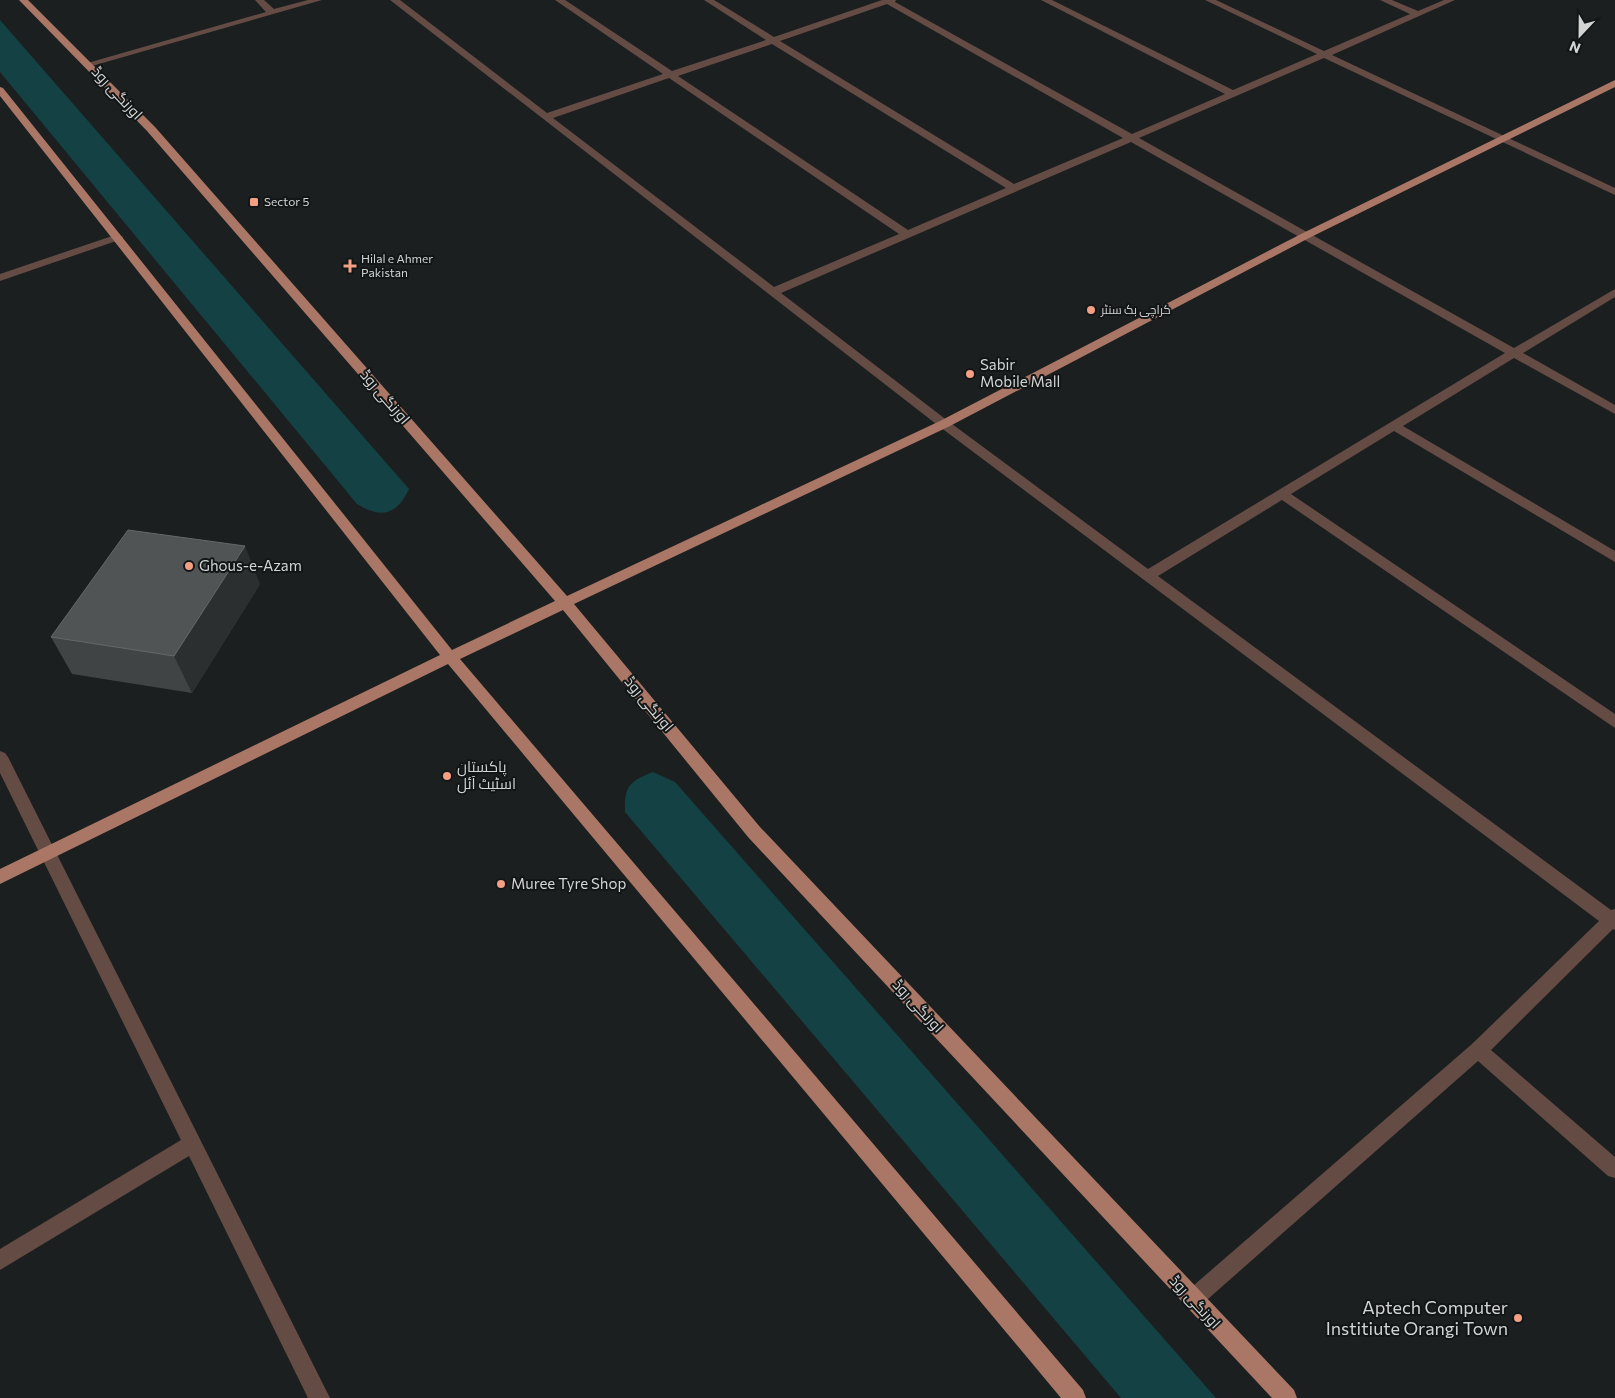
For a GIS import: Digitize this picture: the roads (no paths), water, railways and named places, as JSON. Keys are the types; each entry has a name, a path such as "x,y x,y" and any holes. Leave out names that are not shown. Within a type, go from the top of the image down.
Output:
{"main road":[{"name":"اورنگی روڈ","path":"23,0 90,64 151,129 565,603 754,832 1286,1398"},
{"path":"0,877 450,656 944,424 1305,236 1615,83"},
{"path":"0,90 450,656 1075,1398"}],"street":[{"path":"259,0 273,13"},
{"path":"90,64 318,0"},
{"path":"394,0 944,424 1613,920 1478,1050 1193,1299"},
{"path":"559,0 907,234"},
{"path":"708,0 1013,188"},
{"path":"546,117 888,0 1615,410"},
{"path":"1044,0 1233,94"},
{"path":"1209,0 1615,192"},
{"path":"1384,0 1418,14"},
{"path":"773,292 1451,0"},
{"path":"0,278 118,237"},
{"path":"1148,575 1614,293"},
{"path":"1394,426 1615,557"},
{"path":"1282,494 1615,722"},
{"path":"0,757 320,1398"},
{"path":"1478,1050 1615,1168"},
{"path":"0,1260 192,1144"}],"place":[{"name":"Sector 5","path":"254,202"},
{"name":"Hilal e Ahmer Pakistan","path":"350,266"},
{"name":"کراچی بک سنٹر","path":"1091,310"},
{"name":"Sabir Mobile Mall","path":"970,374"},
{"name":"Ghous-e-Azam","path":"189,566"},
{"name":"پاکستان اسٹیٹ آئل","path":"447,776"},
{"name":"Muree Tyre Shop","path":"501,884"},
{"name":"Aptech Computer Institiute Orangi Town","path":"1518,1318"}]}
